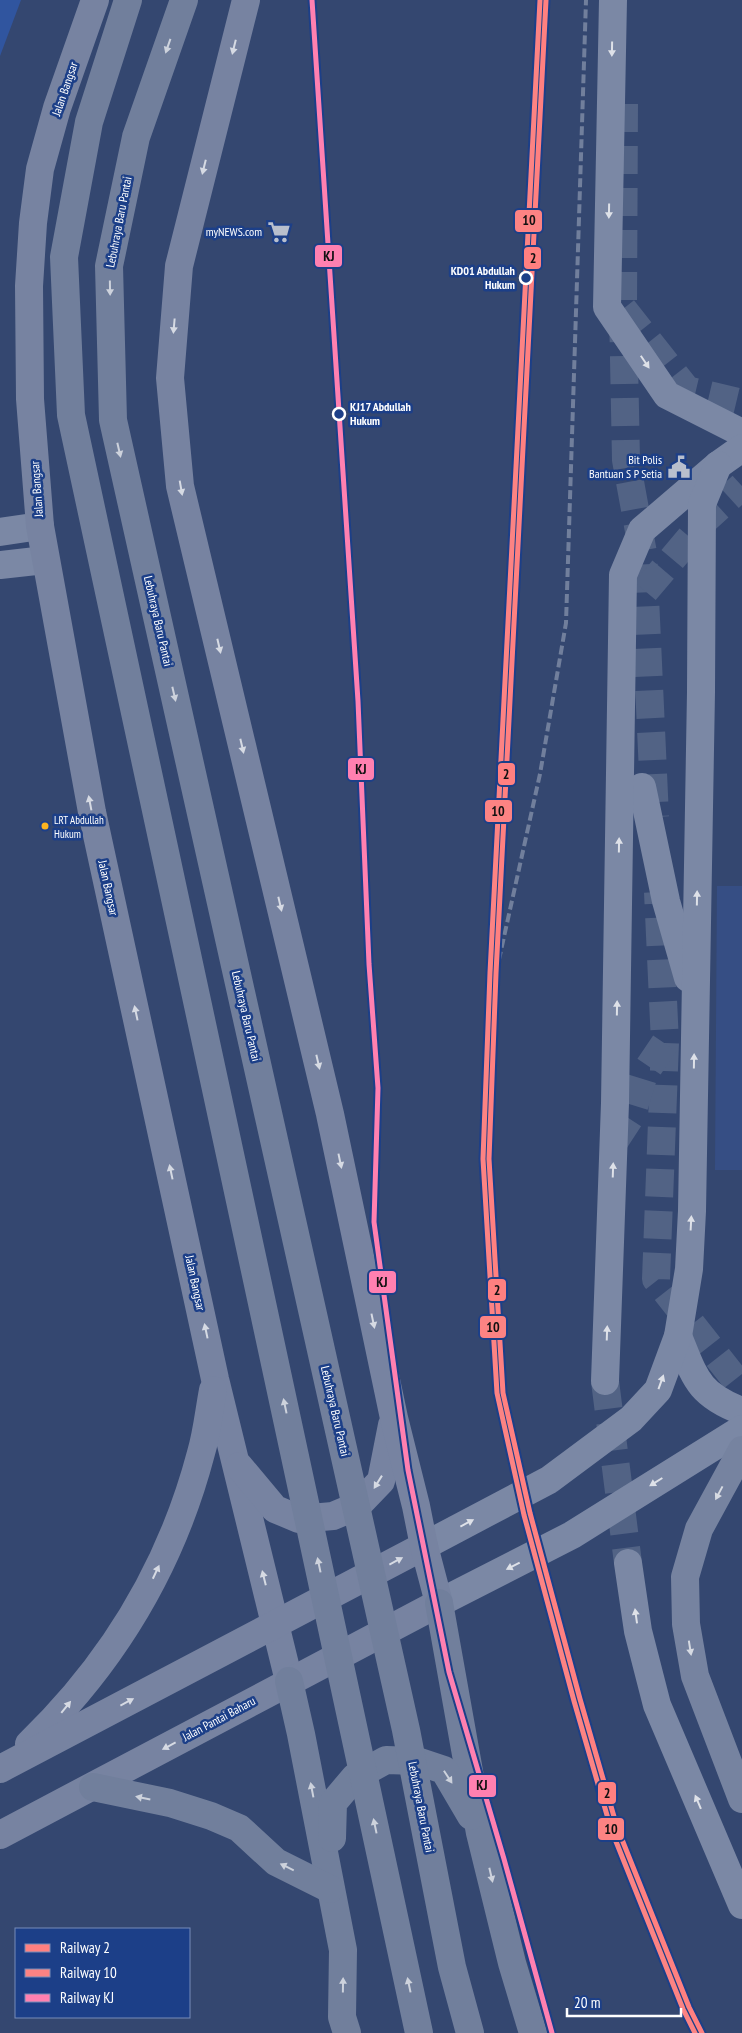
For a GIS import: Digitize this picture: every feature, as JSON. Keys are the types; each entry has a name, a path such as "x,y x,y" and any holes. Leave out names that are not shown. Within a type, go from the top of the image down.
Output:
{"highway":[{"path":"128,0 89,122 64,257 71,415 419,2033"},
{"name":"Lebuhraya Baru Pantai","path":"184,0 136,138 110,266 113,420 404,1720 452,1967 470,2033"},
{"path":"742,1450 699,1529 685,1577 686,1624 695,1676 742,1799"},
{"path":"439,1603 480,1832 512,1963 533,2033"},
{"path":"289,1681 343,1950 342,2017 347,2033"},
{"path":"330,1889 333,1802 354,1777 386,1760 417,1761 444,1770 480,1832"},
{"path":"93,1787 170,1804 218,1819 239,1828 276,1862 330,1889"}],"main road":[{"name":"Jalan Bangsar","path":"95,0 58,108 40,169 33,223 29,286 30,399 40,526 92,812 215,1378 289,1681"},
{"path":"246,0 179,266 170,378 180,486 330,1114 394,1418 439,1603"},
{"path":"3,1768 61,1713 73,1699 108,1655 147,1592 179,1524 202,1452 215,1378"},
{"path":"235,1463 275,1509 299,1519 333,1516 357,1506 381,1481 394,1418"},
{"path":"3,1768 424,1546"},
{"name":"Jalan Pantai Baharu","path":"0,1835 439,1603"}],"street":[{"path":"613,0 607,307 667,395 742,433"},
{"path":"605,1381 616,1102 623,575 642,530 718,465 742,448"},
{"path":"424,1546 548,1480 631,1420 658,1390 678,1336 689,1269 696,1006 702,504 718,465"},
{"path":"0,532 40,526"},
{"path":"0,565 45,560"},
{"path":"642,787 666,901 696,1006"},
{"path":"678,1336 698,1382 721,1402 742,1410"},
{"path":"439,1603 572,1535 742,1428"},
{"path":"628,1563 638,1631 657,1705 742,1905"}],"shaded area":[{"path":"0,0 21,0 0,56"},
{"path":"717,886 742,886 742,1170 715,1170"}],"tunnel":[{"path":"624,104 623,309 626,460 643,553 655,817"},
{"path":"623,309 687,390 742,403"},
{"path":"645,591 706,519 742,486"},
{"path":"614,1142 631,1116 644,1074 665,1043 658,892"},
{"path":"665,1043 656,1279 742,1388"},
{"path":"605,1381 628,1563"}],"railway":[{"path":"496,973 540,774 566,623 586,0"}],"rail line":[{"name":"KJ","path":"312,0 358,701 369,964 378,1088 374,1222 408,1470 449,1672 504,1859 552,2033"},
{"name":"10","path":"540,0 490,973 483,1159 497,1393 524,1515 611,1829 683,2009 695,2033"},
{"name":"2","path":"546,0 496,973 489,1159 503,1393 530,1513 617,1827 689,2007 702,2033"}],"place":[{"name":"myNEWS.com","path":"279,232"},
{"name":"KD01 Abdullah Hukum","path":"526,278"},
{"name":"KJ17 Abdullah Hukum","path":"339,414"},
{"name":"Bit Polis Bantuan S P Setia","path":"679,467"},
{"name":"LRT Abdullah Hukum","path":"45,826"}]}
